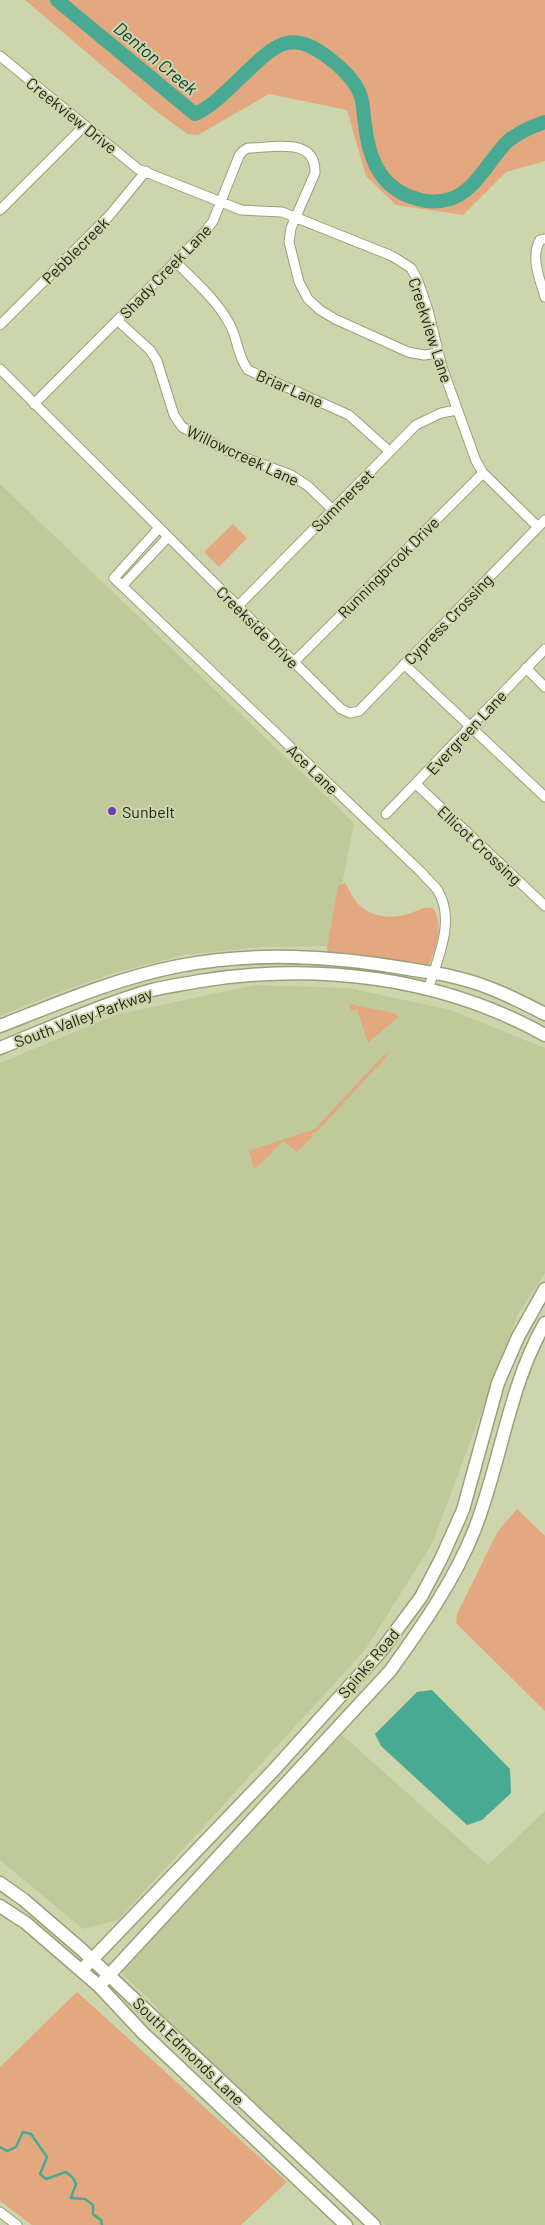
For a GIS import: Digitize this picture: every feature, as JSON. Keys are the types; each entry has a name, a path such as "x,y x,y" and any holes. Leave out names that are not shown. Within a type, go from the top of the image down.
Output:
{"main road":[{"name":"South Valley Parkway","path":"0,1026 92,990 180,966 215,961 284,956 327,958 380,964 453,976 483,986 545,1014"},
{"path":"215,961 218,978"},
{"name":"South Valley Parkway","path":"0,1048 98,1008 153,990 218,978 300,972 376,978 428,990 487,1007 516,1018 545,1035"},
{"name":"Spinks Road","path":"82,1970 265,1779 381,1651 422,1597 442,1559 463,1510 498,1383 518,1337 545,1289"},
{"name":"Spinks Road","path":"99,1986 390,1671 418,1633 473,1532 521,1373 545,1324"},
{"path":"479,1450 497,1455"},
{"path":"422,1597 435,1604"},
{"name":"South Edmonds Lane","path":"0,1883 24,1900 93,1960 374,2225"},
{"name":"South Edmonds Lane","path":"0,1906 26,1923 82,1970 143,2033 346,2225"},
{"path":"308,2190 324,2179"}],"street":[{"name":"Creekview Drive","path":"0,56 138,169 146,171"},
{"path":"0,210 84,126"},
{"name":"Shady Creek Lane","path":"34,404 204,233 213,221 242,151 248,148 299,147 307,151 315,165 315,173 291,228 288,242 299,282 308,299 320,310 335,318 408,352 424,355 439,353"},
{"name":"Creekview Lane","path":"146,171 240,210 273,211 297,218 392,256 411,268 423,296 456,410 470,447 483,473 538,527"},
{"name":"Pebblecreek","path":"0,325 109,216 146,171"},
{"path":"544,240 540,240 535,258 545,297"},
{"name":"Briar Lane","path":"175,261 218,306 230,325 240,358 248,370 350,415 389,452"},
{"name":"Willowcreek Lane","path":"118,321 150,350 157,361 174,415 182,427 230,452 291,475 308,486 332,509"},
{"name":"Creekside Drive","path":"0,369 341,709 350,713"},
{"name":"Summerset","path":"238,606 416,425 441,413 456,410"},
{"name":"Runningbrook Drive","path":"294,662 483,473"},
{"name":"Cypress Crossing","path":"350,713 359,711 545,520"},
{"name":"Ace Lane","path":"159,528 114,578 422,873 438,892 446,918 442,944 428,990"},
{"path":"122,586 168,538"},
{"name":"Evergreen Lane","path":"386,814 545,649"},
{"path":"404,664 545,797"},
{"path":"526,668 545,687"},
{"name":"Ellicot Crossing","path":"416,784 545,906"},
{"path":"0,2212 17,2225"}],"shaded area":[{"path":"25,0 545,0 545,161 506,172 463,215 396,205 366,176 347,110 269,94 198,135 187,134 152,108"},
{"path":"0,484 354,823 330,946 262,947 184,955 114,973 0,1016"},
{"path":"233,524 247,538 219,567 204,552"},
{"path":"345,883 360,906 373,914 388,917 404,915 425,908 433,908 439,930 434,954 427,967 328,953 327,949 338,886"},
{"path":"255,985 349,988 450,1010 545,1048 545,1273 518,1314 432,1544 365,1650 118,1920 83,1929 0,1860 0,1063 115,1015"},
{"path":"349,1004 394,1013 398,1017 368,1043 357,1009 351,1011"},
{"path":"390,1052 377,1068 373,1069 346,1100 343,1101 344,1103 315,1133 313,1132 312,1137 297,1152 283,1141 259,1166 254,1168 249,1151 315,1129 383,1056"},
{"path":"517,1509 545,1536 545,1711 456,1623 457,1614 498,1531"},
{"path":"341,1734 488,1865 545,1811 545,2225 386,2225 171,2027 154,2004 120,1972"},
{"path":"77,1992 287,2182 241,2225 32,2225 0,2201 0,2067"}],"water":[{"path":"432,1690 510,1769 511,1793 482,1820 467,1825 381,1746 375,1734 417,1692"}],"waterway":[{"name":"Denton Creek","path":"57,0 195,114 219,98 266,54 277,47 297,42 316,49 350,77 357,88 362,101 369,146 381,174 396,189 406,195 422,200 444,201 459,195 475,182 508,141 516,135 545,122"},
{"path":"0,2147 7,2151 16,2147 23,2132 31,2134 47,2157 40,2174 46,2179 66,2172 73,2178 76,2184 71,2198 85,2199 93,2205 93,2214 101,2220 102,2225"}],"place":[{"name":"Sunbelt","path":"112,811"}]}
